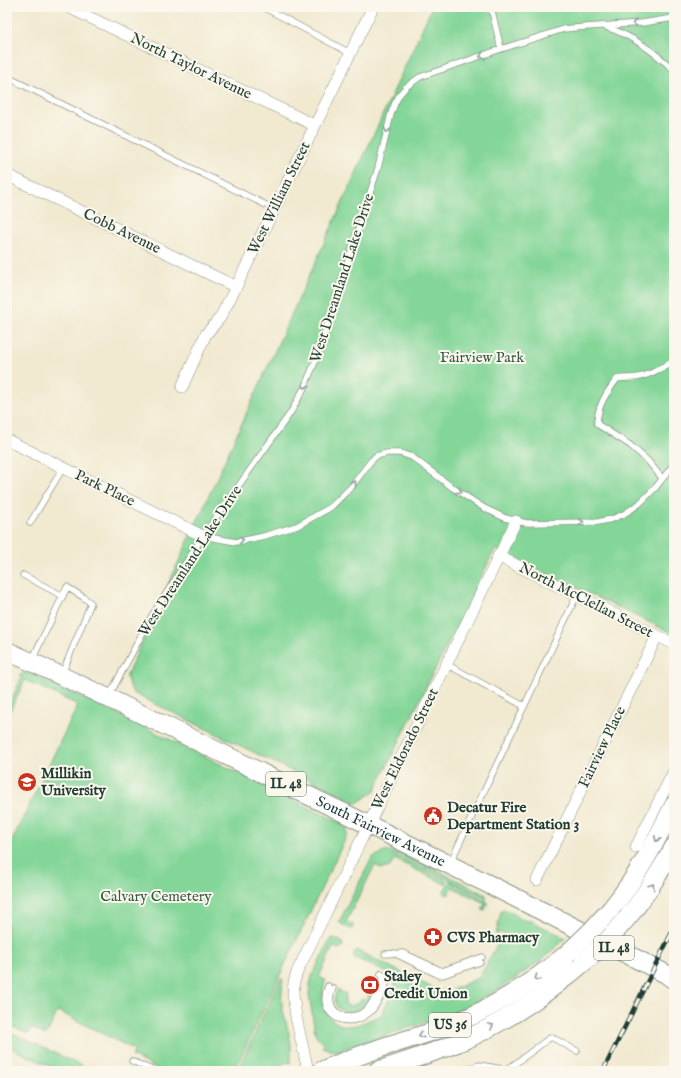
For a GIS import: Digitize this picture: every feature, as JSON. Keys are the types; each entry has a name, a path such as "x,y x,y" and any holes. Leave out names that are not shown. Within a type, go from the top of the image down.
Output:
{"main road":[{"name":"South Fairview Avenue","path":"7,651 108,698 368,825 671,977"},
{"name":"US 36","path":"321,1071 345,1061 456,1023 498,1003 543,974 568,954 611,909 637,874 674,805"},
{"name":"US 36","path":"377,1071 468,1038 518,1012 543,995 583,963 607,941 643,898 674,847"}],"street":[{"name":"North Taylor Avenue","path":"68,7 314,125"},
{"name":"West William Street","path":"182,387 206,334 220,318 236,287 373,7"},
{"name":"Cobb Avenue","path":"7,175 236,287"},
{"name":"Park Place","path":"7,440 202,536"},
{"name":"West Eldorado Street","path":"308,1071 294,1006 294,982 297,972 516,521"},
{"name":"North McClellan Street","path":"498,556 674,644"},
{"name":"Fairview Place","path":"537,880 657,636"},
{"path":"636,847 674,771"}],"lane":[{"path":"262,7 350,52"},
{"path":"491,7 500,49"},
{"name":"West Dreamland Lake Drive","path":"108,698 150,619 202,536 291,412 304,388 315,362 350,255 378,168 391,114 400,94 406,87 420,77 500,49 564,29 642,23 674,18"},
{"path":"603,26 618,31 638,42 658,56 674,70"},
{"path":"7,77 274,209"},
{"path":"662,478 648,461 630,445 597,424 597,416 604,396 616,379 624,377 638,378 645,376 674,361"},
{"path":"202,536 236,542 264,536 297,526 331,507 352,486 376,456 387,453 400,453 412,458 453,488 484,508 505,518 526,523 598,522 624,514 639,504 673,465 674,456"},
{"path":"30,523 63,468"},
{"path":"22,575 63,596"},
{"path":"31,662 67,587 91,603 61,676"},
{"path":"449,865 577,595"},
{"path":"446,664 524,706"},
{"path":"385,954 403,953 442,971 481,960"},
{"path":"331,987 325,997 325,1003 330,1013 337,1019 354,1021 367,1015 375,1006 388,980 387,977 381,974"},
{"path":"463,1071 479,1065 503,1070 508,1069 551,1037 577,1051"},
{"path":"132,1061 154,1071"}],"green space":[{"name":"Fairview Park","path":"432,7 674,7 674,634 495,549 374,792 357,803 133,693 126,677"},
{"name":"Calvary Cemetery","path":"26,672 89,700 345,825 347,835 234,1071 161,1071 132,1056 135,1050 58,1011 46,1035 32,1028 28,1034 7,1025 7,851 78,705 25,680 7,717 7,709 22,677 19,676"},
{"path":"390,847 483,893 487,898 391,851"},
{"path":"386,851 447,881 445,884 394,859 390,867 382,869 375,865 346,922 353,925 353,928 351,929 343,925 339,922 372,858"},
{"path":"450,881 487,901 484,911 482,910 485,903 452,887 448,895 443,893"},
{"path":"503,909 566,938 543,959 519,976 468,1006 445,1016 340,1050 334,1051 322,1047 324,1045 315,1033 309,994 312,976 331,938 342,942 343,946 340,949 333,947 319,977 326,980 323,1002 329,1016 334,1021 348,1026 362,1023 381,1014 395,987 393,979 388,973 355,958 353,955 355,951 358,951 439,991 450,991 478,978 481,975 499,941 505,937 501,932 496,935 501,911"},
{"path":"281,978 283,980 283,1012 291,1048 290,1063 288,1062 263,1071 237,1071"},
{"path":"337,990 346,994 345,1004 349,1006 356,1004 362,999 366,1001 368,995 371,997 366,1004 359,1009 345,1012 336,1005 335,998"},
{"path":"7,1032 21,1037 92,1071 60,1071 7,1046"}],"railway":[{"path":"603,1071 674,928"}],"place":[{"name":"Millikin University","path":"27,782"},
{"name":"Decatur Fire Department Station 3","path":"433,816"},
{"name":"CVS Pharmacy","path":"433,937"},
{"name":"Staley Credit Union","path":"370,985"}]}
